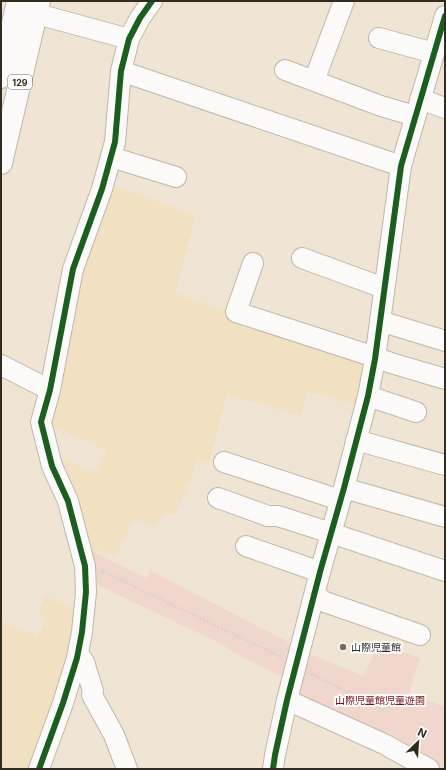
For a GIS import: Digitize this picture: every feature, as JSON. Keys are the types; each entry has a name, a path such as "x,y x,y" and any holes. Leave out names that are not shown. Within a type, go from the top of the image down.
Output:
{"highway":[{"name":"129","path":"1,77 18,1"},
{"name":"129","path":"1,163 38,7"}],"street":[{"path":"39,769 63,703 78,653 82,632 86,592 85,566 68,501 52,466 41,422 50,390 72,268 102,189 115,142 121,71 130,39 140,18 152,1"},
{"path":"314,82 331,24 344,1"},
{"path":"38,7 130,39"},
{"path":"273,769 287,700 368,396 380,322 401,166 445,16"},
{"path":"379,38 434,53"},
{"path":"285,70 381,106 445,108"},
{"path":"121,71 401,166"},
{"path":"111,157 176,177"},
{"path":"253,262 229,310 375,356 391,363 438,375"},
{"path":"311,265 384,288"},
{"path":"380,322 445,341"},
{"path":"1,365 50,390"},
{"path":"368,396 416,412"},
{"path":"356,440 424,451 445,465"},
{"path":"224,462 263,470 342,494 412,502 445,517"},
{"path":"218,498 244,502 268,516 278,516 445,571"},
{"path":"255,545 320,572"},
{"path":"314,595 325,602 420,635"},
{"path":"78,653 84,662 93,691 92,695 114,735 127,769"},
{"path":"287,700 384,744 429,769"}],"path":[{"path":"85,566 94,566 387,712"}],"shaded area":[{"path":"108,184 196,215 175,293 371,360 361,407 308,392 300,416 227,395 209,463 198,460 176,514 163,514 155,528 135,519 116,556 84,546 56,455 97,473 107,451 49,425 77,274"},
{"path":"44,596 80,609 79,631 35,769 1,769 1,621 38,636 46,619 38,615"}],"green space":[{"path":"88,549 146,578 151,571 296,646 288,680 235,653 220,643 92,582"},
{"name":"山際児童館児童遊園","path":"379,643 420,658 409,693 445,707 445,769 438,769 299,697 295,691 304,651 363,676"}],"cycle path":[{"path":"39,769 63,703 77,658 82,632 86,592 85,566 68,501 52,466 41,422 50,390 73,269 102,189 115,142 121,71 129,39 140,18 152,1"},
{"path":"273,769 287,700 368,396 375,359 401,166 445,16"}],"place":[{"name":"山際児童館","path":"343,647"}]}
